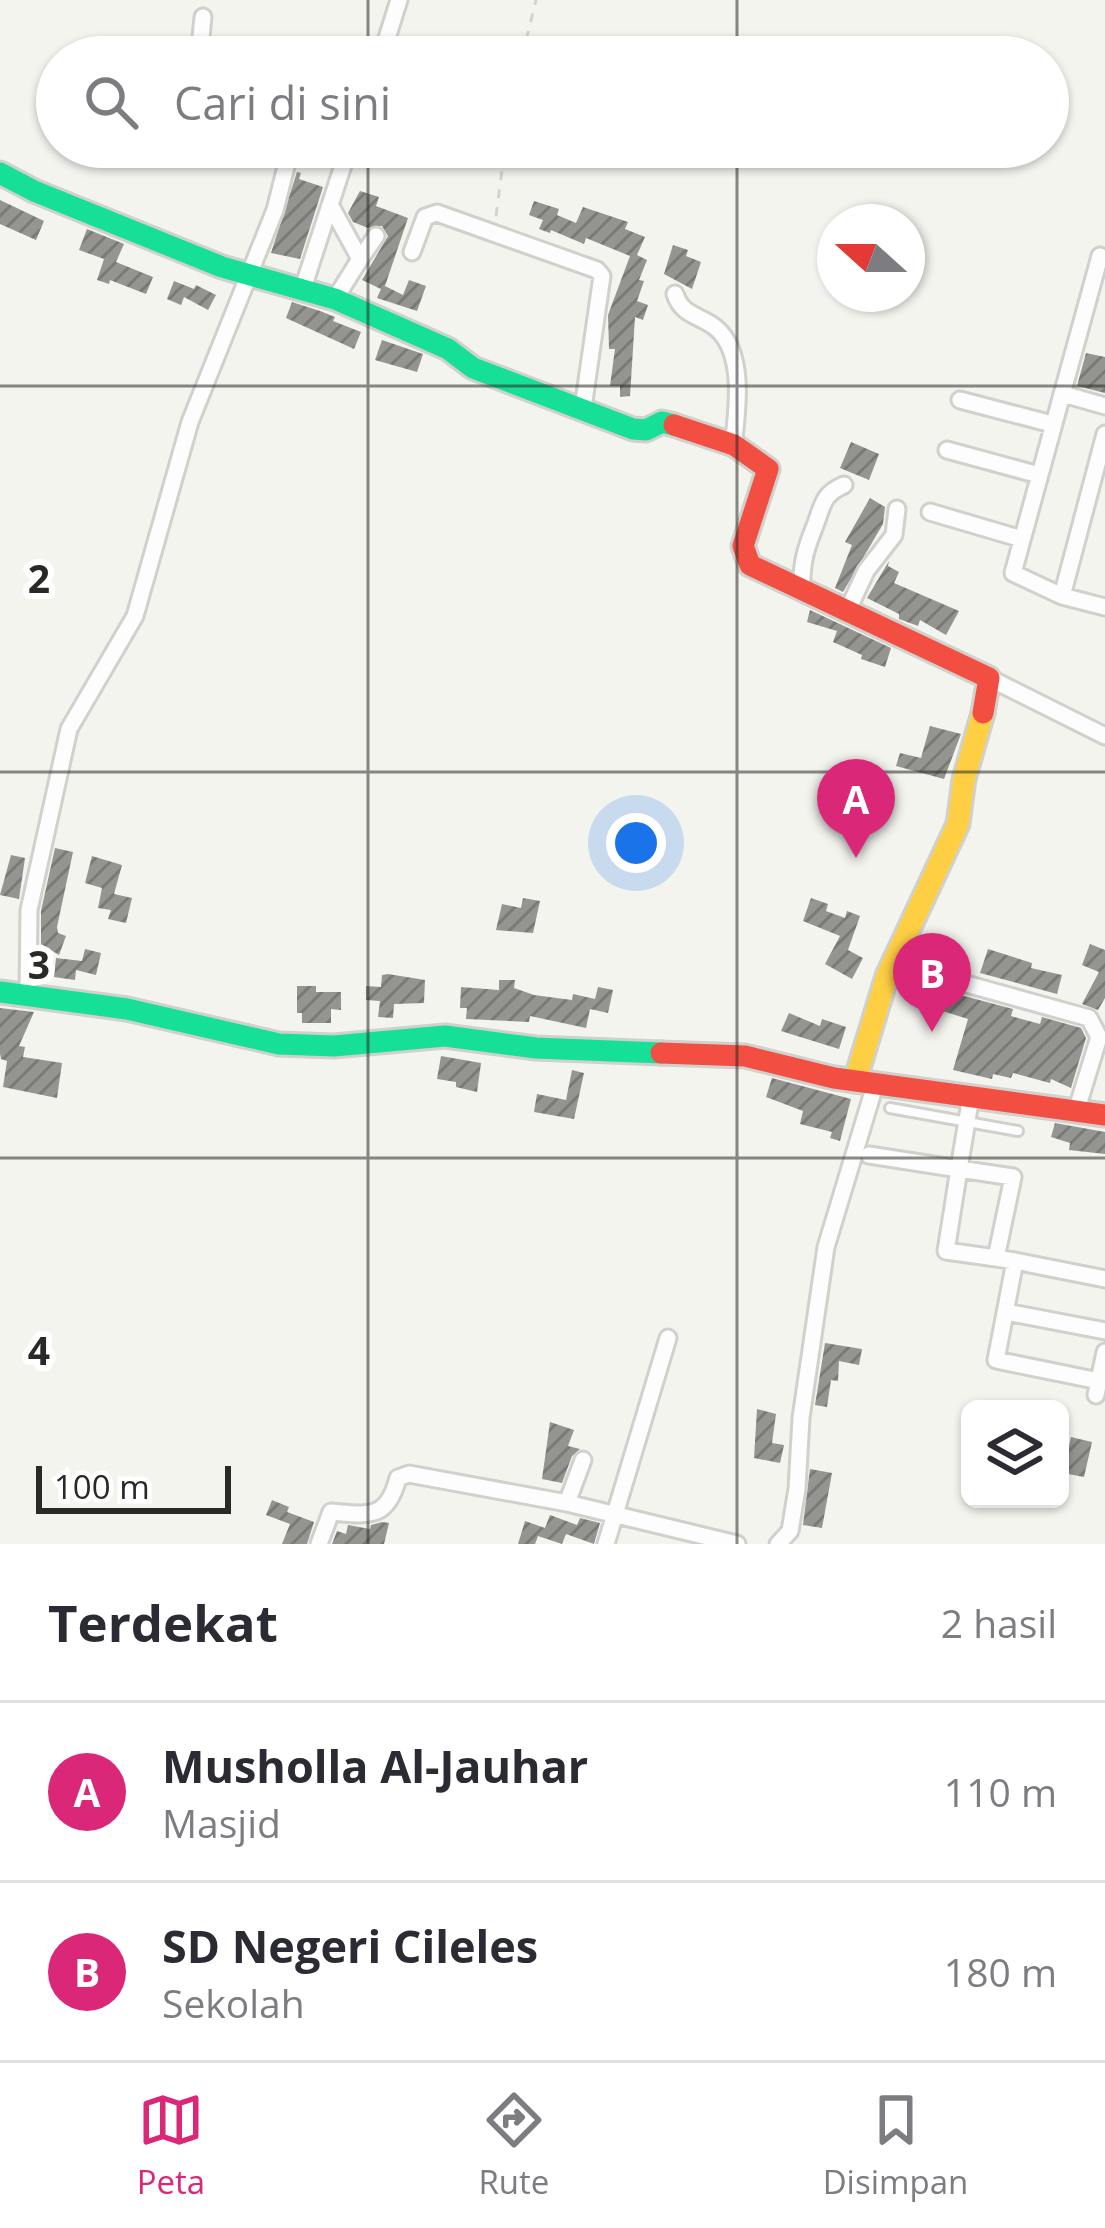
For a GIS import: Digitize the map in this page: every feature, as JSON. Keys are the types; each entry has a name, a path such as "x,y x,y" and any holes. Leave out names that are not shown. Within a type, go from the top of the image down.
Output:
{"street":[{"path":"388,36 399,0"},
{"path":"202,36 203,17"},
{"path":"28,994 29,910 69,728 135,616 185,437 275,210 286,168"},
{"path":"303,288 343,168"},
{"path":"0,172 34,191 247,274 335,299 448,349 473,368 633,429 646,430 662,422 734,447 765,463 767,469 743,547 750,565 1105,736"},
{"path":"332,208 360,259"},
{"path":"412,252 418,230 430,213 592,268 602,276 583,408"},
{"path":"335,299 376,236"},
{"path":"1100,256 1013,573 1062,596 1105,607"},
{"path":"675,294 682,309 718,329 727,340 738,404 734,447"},
{"path":"1063,394 1105,406"},
{"path":"960,400 1052,424"},
{"path":"1062,596 1105,434"},
{"path":"947,450 1039,475"},
{"path":"802,590 801,560 821,504 844,485"},
{"path":"848,612 866,571 894,535 897,509"},
{"path":"930,512 1022,539"},
{"path":"782,1543 790,1531 797,1490 801,1418 826,1246 845,1194 894,964 958,824 989,678"},
{"path":"894,964 1089,1018 1099,1037 1076,1112"},
{"path":"0,992 128,1009 279,1044 334,1046 445,1036 536,1048 745,1057 866,1081 1105,1115"},
{"path":"971,1096 946,1251 1105,1279"},
{"path":"869,1155 1013,1177 996,1258"},
{"path":"1016,1262 996,1360 1098,1388 1105,1352"},
{"path":"1006,1312 1105,1330"},
{"path":"606,1544 668,1338"},
{"path":"567,1503 583,1460"},
{"path":"319,1544 331,1512 374,1513 393,1497 398,1478 409,1474 567,1503 736,1544"}],"lane":[{"path":"890,1108 1018,1131"}],"path":[{"path":"527,36 536,0"},
{"path":"501,168 495,203 503,236"}],"building":[{"path":"297,172 299,179 323,187 300,259 271,253"},
{"path":"360,191 379,197 376,206 408,218 385,286 403,295 409,280 426,286 417,311 377,298 381,289 362,280 388,236 382,226 368,228 353,222 348,213"},
{"path":"0,200 44,221 36,240 0,224"},
{"path":"534,201 559,209 557,215 576,223 583,207 628,222 625,229 645,237 637,255 647,260 637,301 648,305 643,320 635,317 630,396 620,397 620,386 610,386 615,349 609,349 608,315 630,256 586,238 584,244 539,229 543,220 529,215"},
{"path":"87,229 124,244 116,262 153,277 146,294 97,280 104,259 79,250"},
{"path":"673,245 701,262 692,289 664,274"},
{"path":"174,281 216,295 208,310 184,297 181,305 167,299"},
{"path":"292,302 361,332 354,349 286,318"},
{"path":"382,340 423,354 417,372 375,360"},
{"path":"1086,353 1105,357 1105,393 1077,386"},
{"path":"851,442 879,454 869,480 840,468"},
{"path":"870,498 885,507 883,524 843,592 835,588 852,545 845,542"},
{"path":"889,561 888,566 899,572 894,583 959,611 946,635 920,620 918,626 899,619 899,614 867,598"},
{"path":"810,610 891,648 885,667 833,642 837,631 807,622"},
{"path":"930,726 961,734 944,779 896,766 900,753 921,758"},
{"path":"55,848 73,852 57,927 66,936 59,955 41,944 41,911"},
{"path":"11,855 25,858 19,899 0,895"},
{"path":"92,856 122,865 114,894 132,898 126,923 108,919 111,910 98,908 102,888 85,883"},
{"path":"523,898 540,901 533,933 496,930 502,904 521,908"},
{"path":"811,898 845,918 847,911 860,916 848,950 863,958 852,979 825,964 840,936 803,921"},
{"path":"1090,944 1105,950 1105,998 1098,1010 1082,1004 1099,972 1082,965"},
{"path":"85,949 101,953 96,975 76,970 75,980 54,977 56,958 82,961"},
{"path":"988,949 1032,963 1031,968 1062,975 1057,994 980,973"},
{"path":"382,975 425,980 424,1003 394,1004 393,1018 378,1017 380,1001 366,1000 366,986 381,987"},
{"path":"499,980 515,980 514,988 534,995 572,1000 573,994 595,999 598,987 613,990 608,1013 590,1009 586,1028 530,1016 529,1022 466,1019 467,1008 460,1008 461,987 499,990"},
{"path":"297,986 341,992 341,1010 331,1009 331,1023 302,1023 302,1013 297,1013"},
{"path":"938,989 1013,1009 1011,1016 1040,1024 1042,1017 1081,1028 1086,1038 1071,1088 1051,1079 1050,1083 1013,1073 1011,1078 993,1074 992,1079 953,1070 968,1019 933,1008"},
{"path":"0,1008 34,1012 19,1046 25,1047 23,1057 62,1063 57,1098 3,1087 7,1061 0,1053"},
{"path":"789,1013 820,1026 822,1019 846,1027 839,1049 781,1031"},
{"path":"441,1056 481,1063 477,1092 437,1079"},
{"path":"572,1070 584,1073 574,1119 534,1112 537,1094 566,1100"},
{"path":"772,1078 851,1099 840,1141 830,1138 832,1132 800,1124 803,1111 766,1097"},
{"path":"1055,1123 1105,1132 1105,1154 1069,1150 1070,1143 1051,1137"},
{"path":"825,1343 862,1349 859,1365 839,1361 838,1381 831,1380 827,1407 815,1405"},
{"path":"757,1409 776,1414 772,1443 784,1445 780,1463 754,1458"},
{"path":"550,1422 574,1430 568,1446 580,1449 572,1456 562,1483 542,1479"},
{"path":"1071,1437 1092,1442 1084,1477 1069,1474"},
{"path":"810,1469 832,1473 822,1528 803,1525"},
{"path":"272,1500 289,1507 287,1512 314,1522 307,1544 282,1544 290,1524 266,1515"},
{"path":"550,1515 577,1525 580,1518 600,1523 594,1544 566,1534 562,1544 538,1536 535,1544 518,1544 525,1521 545,1528"},
{"path":"389,1523 384,1544 332,1544 337,1531 346,1534 348,1525 370,1529"}],"traffic: fast":[{"path":"0,173 222,267 335,299 448,349 473,368 633,429 646,430 662,422 674,425"},
{"path":"0,992 127,1009 279,1044 334,1046 445,1036 536,1048 661,1053"}],"traffic: slow":[{"path":"855,1081 887,976 958,824 964,779 983,713"}],"traffic: jam":[{"path":"674,425 734,445 768,469 743,546 750,565 989,678 983,713"},
{"path":"661,1053 745,1056 834,1078 1105,1115"}],"place":[{"name":"Musholla Al-Jauhar","path":"856,858"},
{"name":"SD Negeri Cileles","path":"932,1032"}]}
